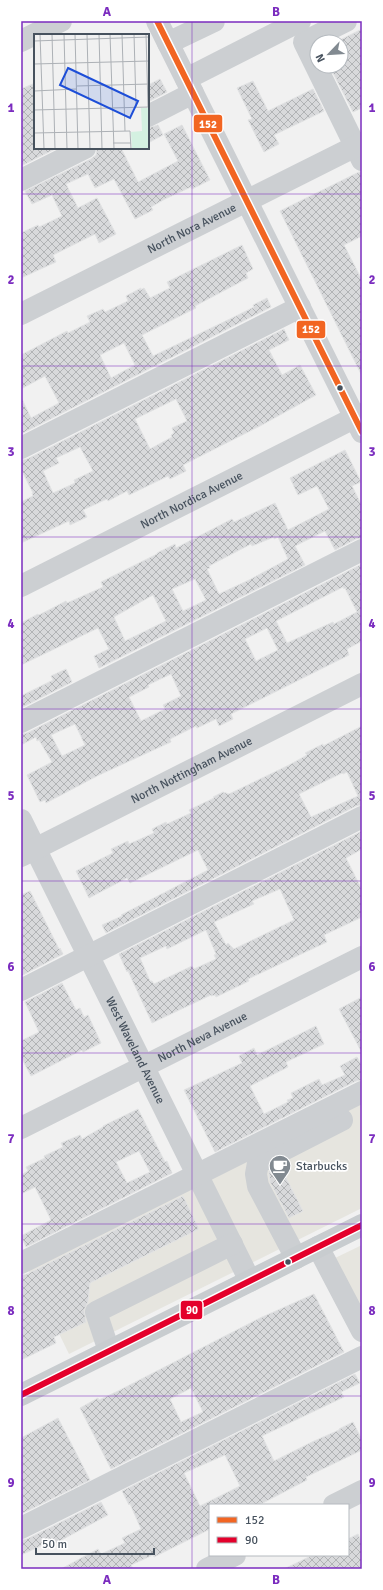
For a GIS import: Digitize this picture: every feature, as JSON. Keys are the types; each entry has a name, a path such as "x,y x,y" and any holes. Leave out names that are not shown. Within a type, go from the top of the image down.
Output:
{"main road":[{"path":"21,1395 362,1225"}],"street":[{"path":"35,34 61,21"},
{"path":"157,21 300,307 360,421"},
{"path":"168,43 214,21"},
{"path":"149,115 189,86 300,21"},
{"path":"346,21 304,42 360,150"},
{"path":"21,41 34,34"},
{"path":"21,180 83,149"},
{"name":"North Nora Avenue","path":"21,314 246,200 360,150"},
{"path":"21,448 300,307"},
{"name":"North Nordica Avenue","path":"21,586 360,421"},
{"path":"21,722 362,550"},
{"name":"North Nottingham Avenue","path":"28,852 362,684"},
{"path":"21,990 362,818"},
{"name":"West Waveland Avenue","path":"21,820 28,852 89,956 250,1281"},
{"name":"North Neva Avenue","path":"21,1128 362,957"},
{"path":"21,1263 362,1092"},
{"path":"296,1258 258,1186 256,1174 258,1163 342,1120"},
{"path":"109,1351 96,1312 232,1244"},
{"path":"318,1247 362,1331"},
{"path":"21,1528 362,1357"},
{"path":"336,1504 362,1491"},
{"path":"207,1569 233,1556"}],"shaded area":[{"path":"362,1096 362,1208 69,1354 25,1264"},
{"path":"362,1245 362,1316 333,1259"}],"building":[{"path":"362,29 362,108 353,112 334,74 349,74 349,36"},
{"path":"160,79 167,92 149,101 149,84"},
{"path":"253,81 268,111 313,89 324,111 274,135 279,144 264,152 248,120 252,119 237,88"},
{"path":"34,83 34,149 55,149 21,166 21,89"},
{"path":"158,125 163,135 149,142 149,128"},
{"path":"182,125 210,180 192,189 191,187 165,199 151,207 153,210 135,219 114,179 95,188 88,174 66,184 78,208 97,198 116,234 99,243 95,234 53,255 56,262 21,278 21,233 38,225 39,227 62,216 52,195 32,204 25,191 91,159 96,155 97,149 122,149 138,182 178,161 164,134"},
{"path":"359,172 362,172 362,236 344,245 362,280 362,376 280,211"},
{"path":"242,245 253,269 246,273 248,278 195,306 196,308 142,335 153,356 254,307 253,305 267,298 271,307 21,434 21,397 31,418 59,403 45,376 21,389 21,355 67,331 68,333 90,322 87,316 103,309 105,312 128,301 126,296 141,288 141,290 144,288 150,298 170,288 167,282","holes":["124,343 135,365 111,378 100,355"]},
{"path":"284,329 289,340 269,350 282,375 300,365 316,395 260,426 183,465 186,471 170,479 168,476 129,495 127,491 108,501 107,499 83,510 87,517 70,525 69,521 21,543 21,502 33,496 33,493 21,469 21,460 27,459","holes":["176,399 187,421 172,428 174,433 171,435 172,437 150,449 135,419","80,447 93,471 74,480 75,483 53,493 43,471 59,463 56,458"]},
{"path":"345,450 361,482 352,486 362,506 362,538 356,539 335,550 325,531 295,546 305,565 99,668 94,656 109,649 98,628 21,665 21,623 66,601 67,603 103,587 101,582 157,553 175,544 176,548 232,519 234,522 275,503 288,530 329,509 317,486 298,495 290,478","holes":["274,537 274,539 278,537 288,559 219,594 207,569 210,568 209,566 251,544 252,546","195,579 206,600 183,611 172,589","153,595 166,621 125,641 114,617"]},
{"path":"362,564 362,641 347,649 349,655 231,714 233,719 219,726 216,719 197,728 196,726 170,739 171,742 97,776 46,803 45,800 40,802 27,775 52,762 39,740 37,741 36,737 21,745 21,734 27,733","holes":["343,587 344,589 345,588 357,612 334,624 333,622 287,643 276,621","267,628 278,650 256,661 245,639","171,674 181,696 163,705 165,709 141,721 129,697 149,687 148,685","75,724 85,745 62,756 51,735"]},
{"path":"66,669 72,682 21,708 21,696 53,680 51,676"},
{"path":"362,726 362,805 356,806 106,933 102,925 122,916 121,915 208,870 198,850 130,883 127,878 89,898 76,871 113,853 111,849 128,841 129,844 154,833 152,829 191,813 189,810 214,798 213,797 223,792 229,794 289,765 307,755 305,753 323,744 323,746","holes":["347,772 358,796 311,817 299,794"]},
{"path":"362,831 362,849 346,858 362,890 362,917 324,935 327,942 248,979 249,981 216,997 215,995 211,995 152,1023 119,954","holes":["280,889 294,920 234,949 228,943 226,945 214,922 254,904 252,901","206,930 216,954 214,955 216,959 194,969 192,966 154,984 150,981 140,958 166,946 167,949"]},
{"path":"30,891 59,949 60,948 63,954 21,976 21,895"},
{"path":"62,983 76,1010 80,1008 84,1017 88,1015 101,1043 83,1052 82,1050 31,1076 21,1057 21,1041 39,1032 25,1002"},
{"path":"362,997 362,1053 339,1009"},
{"path":"316,1026 324,1044 286,1062 288,1067 250,1086 264,1114 288,1102 287,1100 293,1098 291,1093 319,1079 322,1085 345,1075 340,1066 357,1057 362,1066 362,1080 356,1081 215,1152 184,1090 242,1063 239,1056 254,1048 257,1055"},
{"path":"138,1109 165,1162 167,1161 172,1173 26,1247 21,1236 51,1220 35,1187 21,1194 21,1175 28,1171 26,1167 63,1147 61,1143 80,1135 82,1139 103,1126","holes":["139,1151 150,1172 127,1183 116,1162"]},
{"name":"Starbucks","path":"280,1166 303,1211 289,1218 270,1182 269,1171"},
{"path":"183,1196 199,1229 90,1283 88,1302 84,1310 86,1322 54,1337 56,1343 21,1360 21,1275 27,1274"},
{"path":"314,1294 344,1352 111,1469 80,1408 98,1398 99,1400 116,1392 260,1318","holes":["191,1388 203,1412 181,1422 170,1399"]},
{"path":"355,1374 360,1383 341,1392 344,1397 262,1436 274,1461 353,1422 362,1440 362,1450 306,1477 307,1480 261,1504 209,1504 209,1530 154,1557 153,1555 131,1565 133,1569 61,1569 98,1549 101,1554 125,1543 122,1538 141,1529 130,1504 129,1505 122,1491","holes":["225,1455 240,1486 200,1506 184,1473"]},
{"path":"58,1418 90,1480 21,1514 21,1438"},
{"path":"101,1502 108,1515 56,1543 54,1540 21,1555 21,1540 27,1539"},
{"path":"358,1534 362,1543 362,1569 284,1569 311,1556 349,1556 349,1538"}],"transit line":[{"name":"152","path":"157,21 362,432"},
{"name":"90","path":"21,1395 362,1225"}],"place":[{"name":"Starbucks","path":"280,1186"}]}
